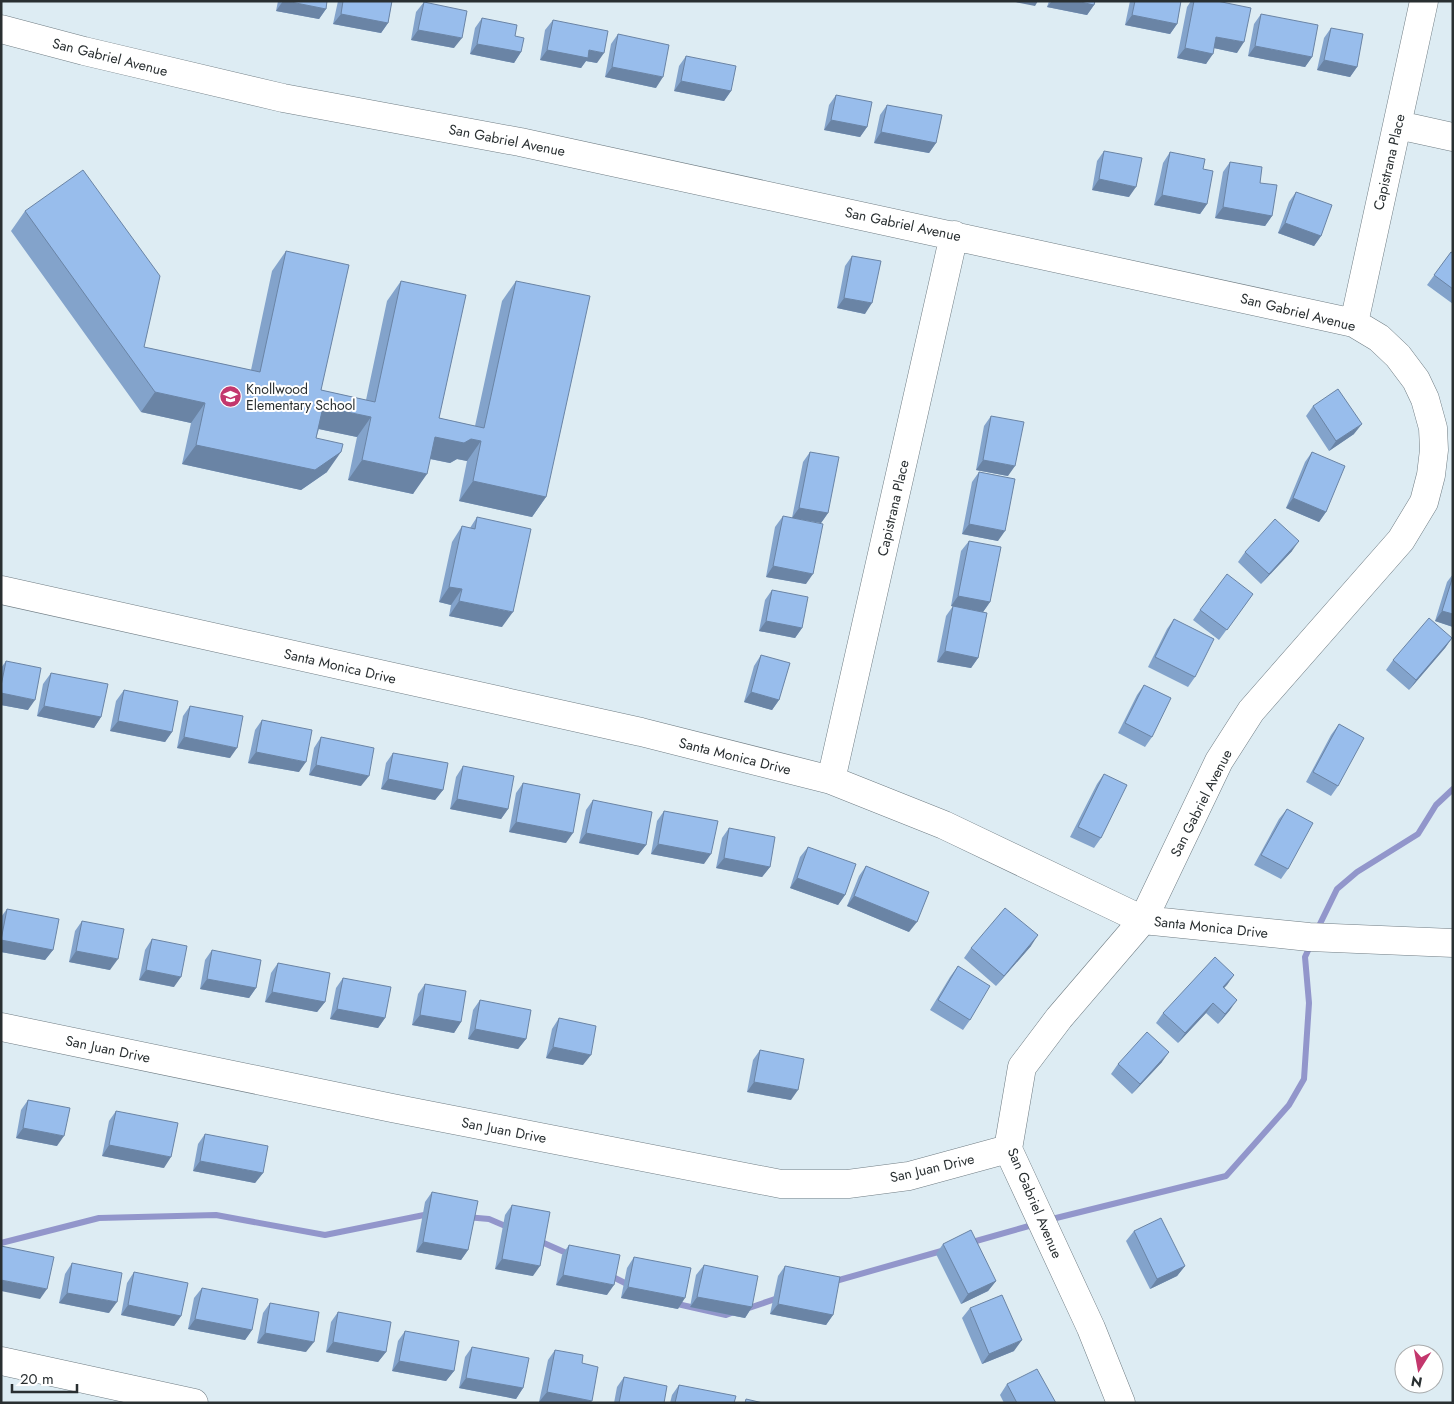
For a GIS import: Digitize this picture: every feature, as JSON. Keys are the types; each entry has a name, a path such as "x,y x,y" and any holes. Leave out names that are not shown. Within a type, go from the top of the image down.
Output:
{"street":[{"name":"Capistrana Place","path":"1354,323 1424,1"},
{"name":"San Gabriel Avenue","path":"4,38 84,51 283,98 520,142 1354,323 1379,338 1398,356 1416,380 1425,399 1433,428 1434,450 1431,475 1424,502 1401,540 1251,711 1219,761 1143,920 1059,1018 1022,1067 1008,1149 1092,1328 1121,1403"},
{"path":"1398,126 1453,137"},
{"name":"Capistrana Place","path":"831,780 954,235"},
{"name":"Santa Monica Drive","path":"1,590 641,732 831,780 944,824 1143,920 1309,937 1453,943"},
{"name":"San Juan Drive","path":"1,1027 392,1108 781,1184 848,1184 909,1176 1008,1149"},
{"path":"1,1361 194,1403"}],"building":[{"path":"286,1 327,1 326,9"},
{"path":"343,1 392,1 388,23 341,14"},
{"path":"1076,1 1095,1 1094,5"},
{"path":"1135,1 1181,1 1177,24 1132,15"},
{"path":"1194,1 1217,1 1251,8 1244,42 1216,37 1213,54 1185,48"},
{"path":"424,2 467,11 462,38 418,30"},
{"path":"1261,14 1318,25 1312,57 1255,46"},
{"path":"482,18 517,25 515,36 524,38 521,52 477,44"},
{"path":"553,20 608,31 604,53 589,50 588,58 547,50"},
{"path":"1331,28 1363,34 1357,67 1324,60"},
{"path":"618,34 669,45 663,77 612,67"},
{"path":"686,56 736,66 731,91 681,81"},
{"path":"836,95 872,102 867,127 831,120"},
{"path":"887,105 942,115 936,143 881,132"},
{"path":"1104,151 1142,158 1136,187 1099,179"},
{"path":"1170,152 1205,159 1203,169 1213,171 1207,204 1162,195"},
{"path":"1230,162 1262,167 1260,183 1277,185 1272,216 1223,207"},
{"path":"83,170 160,276 144,347 260,372 286,251 349,265 321,390 375,402 401,281 466,295 439,418 484,428 516,281 590,296 546,497 473,481 481,441 471,439 464,443 435,437 427,474 362,460 371,417 323,407 316,438 343,444 341,452 315,470 196,445 205,403 155,392 25,211"},
{"path":"1296,192 1332,205 1321,236 1285,223"},
{"path":"1451,252 1453,253 1453,289 1434,275"},
{"path":"852,256 881,261 872,303 844,298"},
{"path":"1338,389 1362,424 1336,441 1313,406"},
{"path":"991,416 1024,422 1015,466 983,460"},
{"path":"810,452 839,457 828,513 799,508"},
{"path":"1312,452 1345,466 1326,512 1293,498"},
{"path":"979,472 1015,479 1005,531 969,524"},
{"path":"783,516 823,524 813,574 773,566"},
{"path":"477,517 531,529 513,612 459,601 462,589 449,587 462,526 475,529"},
{"path":"1275,519 1299,541 1269,574 1245,552"},
{"path":"969,541 1001,547 990,602 958,596"},
{"path":"1227,574 1253,594 1227,630 1200,610"},
{"path":"1453,576 1453,614 1442,611"},
{"path":"772,590 808,597 802,628 766,621"},
{"path":"953,606 987,613 978,658 945,651"},
{"path":"1429,618 1452,638 1416,680 1393,660"},
{"path":"1174,619 1214,639 1195,677 1155,657"},
{"path":"761,655 790,663 779,700 751,692"},
{"path":"6,661 41,668 35,700 1,693"},
{"path":"51,673 108,684 101,717 44,706"},
{"path":"1144,685 1171,698 1152,737 1125,723"},
{"path":"124,690 178,701 172,732 118,721"},
{"path":"190,706 243,716 237,748 184,737"},
{"path":"262,720 312,730 306,762 256,752"},
{"path":"1339,724 1364,738 1338,786 1313,772"},
{"path":"321,737 374,748 369,776 316,765"},
{"path":"393,753 448,763 443,790 388,779"},
{"path":"463,766 514,776 508,809 457,799"},
{"path":"1104,774 1127,785 1101,838 1078,827"},
{"path":"523,783 580,794 573,833 516,822"},
{"path":"593,800 652,812 646,845 586,833"},
{"path":"1287,809 1313,823 1288,869 1261,855"},
{"path":"664,811 718,821 711,854 658,844"},
{"path":"729,828 775,837 770,867 724,858"},
{"path":"808,847 856,864 845,895 797,878"},
{"path":"866,866 929,892 917,922 854,896"},
{"path":"1005,908 1038,935 1004,976 971,948"},
{"path":"7,909 59,919 53,950 1,940"},
{"path":"82,921 124,929 118,959 76,951"},
{"path":"152,939 187,946 181,977 146,970"},
{"path":"212,950 261,960 256,988 207,979"},
{"path":"1215,957 1234,975 1223,987 1237,1000 1225,1014 1213,1003 1185,1033 1163,1013"},
{"path":"278,963 330,973 325,1002 272,992"},
{"path":"958,966 990,986 970,1020 938,1000"},
{"path":"343,978 391,987 385,1018 337,1009"},
{"path":"425,984 466,991 461,1022 420,1015"},
{"path":"480,1000 531,1010 526,1039 475,1029"},
{"path":"559,1018 596,1026 591,1055 553,1047"},
{"path":"1147,1032 1169,1052 1140,1084 1118,1064"},
{"path":"760,1050 804,1059 798,1090 754,1082"},
{"path":"28,1100 70,1108 64,1136 23,1128"},
{"path":"116,1111 178,1123 171,1157 109,1145"},
{"path":"205,1134 268,1146 263,1173 200,1161"},
{"path":"432,1192 478,1201 468,1250 423,1242"},
{"path":"512,1205 550,1212 540,1266 502,1259"},
{"path":"1161,1218 1185,1266 1157,1279 1134,1231"},
{"path":"971,1230 996,1281 968,1294 943,1244"},
{"path":"569,1245 620,1255 614,1285 563,1275"},
{"path":"1,1246 54,1257 47,1289 1,1280"},
{"path":"634,1257 691,1268 685,1298 628,1287"},
{"path":"72,1263 122,1273 117,1302 67,1293"},
{"path":"704,1265 758,1276 752,1307 697,1297"},
{"path":"785,1266 840,1277 833,1315 778,1304"},
{"path":"134,1272 188,1283 181,1316 128,1305"},
{"path":"202,1288 258,1299 252,1330 195,1319"},
{"path":"1002,1295 1022,1340 989,1354 970,1308"},
{"path":"270,1303 319,1312 314,1342 265,1333"},
{"path":"338,1312 391,1322 386,1352 333,1342"},
{"path":"405,1331 459,1341 454,1371 399,1361"},
{"path":"472,1347 529,1358 523,1388 466,1378"},
{"path":"555,1350 583,1355 582,1363 598,1367 592,1401 547,1392"},
{"path":"1037,1369 1056,1403 1017,1403 1007,1384"},
{"path":"624,1377 667,1386 664,1403 619,1403"},
{"path":"679,1385 736,1396 734,1403 675,1403"},
{"path":"746,1399 763,1403 745,1403"}],"waterway":[{"path":"1317,930 1337,889 1357,872 1418,834 1436,805 1453,789"},
{"path":"1048,1220 1226,1176 1289,1105 1304,1079 1309,1003 1305,957 1311,944"},
{"path":"1,1243 99,1218 216,1215 325,1235 429,1214"},
{"path":"466,1217 489,1219 510,1228"},
{"path":"969,1243 1036,1224"},
{"path":"537,1240 571,1255"},
{"path":"832,1282 945,1250"},
{"path":"609,1275 631,1286"},
{"path":"746,1309 781,1297"},
{"path":"673,1303 726,1315 734,1312"}],"place":[{"name":"Knollwood Elementary School","path":"230,397"}]}
